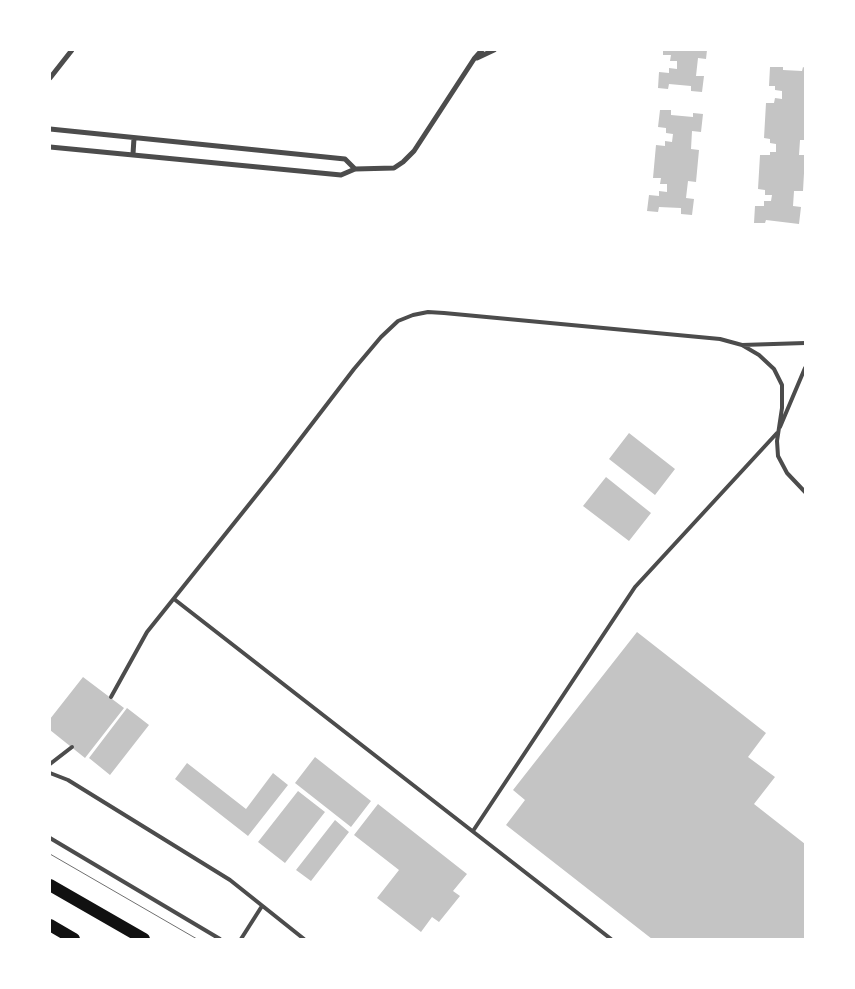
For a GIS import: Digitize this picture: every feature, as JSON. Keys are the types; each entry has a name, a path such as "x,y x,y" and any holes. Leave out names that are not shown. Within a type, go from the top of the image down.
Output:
{"main road":[{"path":"50,885 144,939"},
{"path":"50,925 74,939"}],"street":[{"path":"50,78 72,50"},
{"path":"50,147 341,175 355,170 394,168 414,151 474,59 482,50"},
{"path":"474,59 494,50"},
{"path":"50,129 345,160 355,170"},
{"path":"133,154 134,138"}],"lane":[{"path":"110,697 147,632 276,472 354,369 381,337 398,321 414,315 436,312 720,339 742,345 759,355 774,369 782,385 778,456 787,474 805,492"},
{"path":"742,345 805,344"},
{"path":"472,831 635,586 778,432 805,368"},
{"path":"174,599 611,939"},
{"path":"50,764 72,748"},
{"path":"50,773 68,780 230,880 304,939"},
{"path":"50,838 220,939"},
{"path":"242,939 262,906"}],"building":[{"path":"663,50 707,50 706,59 698,58 696,76 704,76 702,92 691,91 691,86 669,84 668,89 658,88 659,72 669,73 669,68 677,69 677,61 670,61 671,55 663,55"},
{"path":"770,67 783,67 783,70 802,71 803,67 805,68 805,140 800,140 799,155 805,155 803,191 794,191 793,206 801,207 799,224 766,220 765,223 754,223 755,206 764,206 764,201 771,201 772,195 765,195 765,190 758,189 760,155 770,155 770,152 776,152 776,144 770,143 770,139 764,138 766,103 774,103 775,98 782,99 782,91 775,90 775,86 769,86"},
{"path":"660,110 671,110 671,115 693,117 693,113 703,114 701,132 692,131 691,149 699,150 696,182 688,181 686,198 694,199 692,215 681,214 681,208 659,207 658,212 647,211 649,195 659,196 659,191 667,192 667,184 660,184 661,178 653,178 656,145 665,146 665,141 672,142 673,134 666,133 666,128 658,127"},
{"path":"629,433 675,469 655,495 609,459"},
{"path":"606,477 651,513 629,541 583,506"},
{"path":"637,632 766,733 748,757 775,777 754,804 805,844 805,939 652,939 506,825 525,800 513,790"},
{"path":"83,677 124,708 85,758 50,730 50,719"},
{"path":"127,708 149,725 110,775 89,758"},
{"path":"315,757 371,801 351,827 295,783"},
{"path":"187,763 246,809 273,773 288,785 248,836 175,779"},
{"path":"298,791 325,812 285,863 258,842"},
{"path":"378,804 467,874 453,891 460,896 439,922 432,917 421,932 377,898 399,870 354,835"},
{"path":"335,820 349,832 311,881 296,870"}],"tram line":[{"path":"50,854 197,939"}]}
